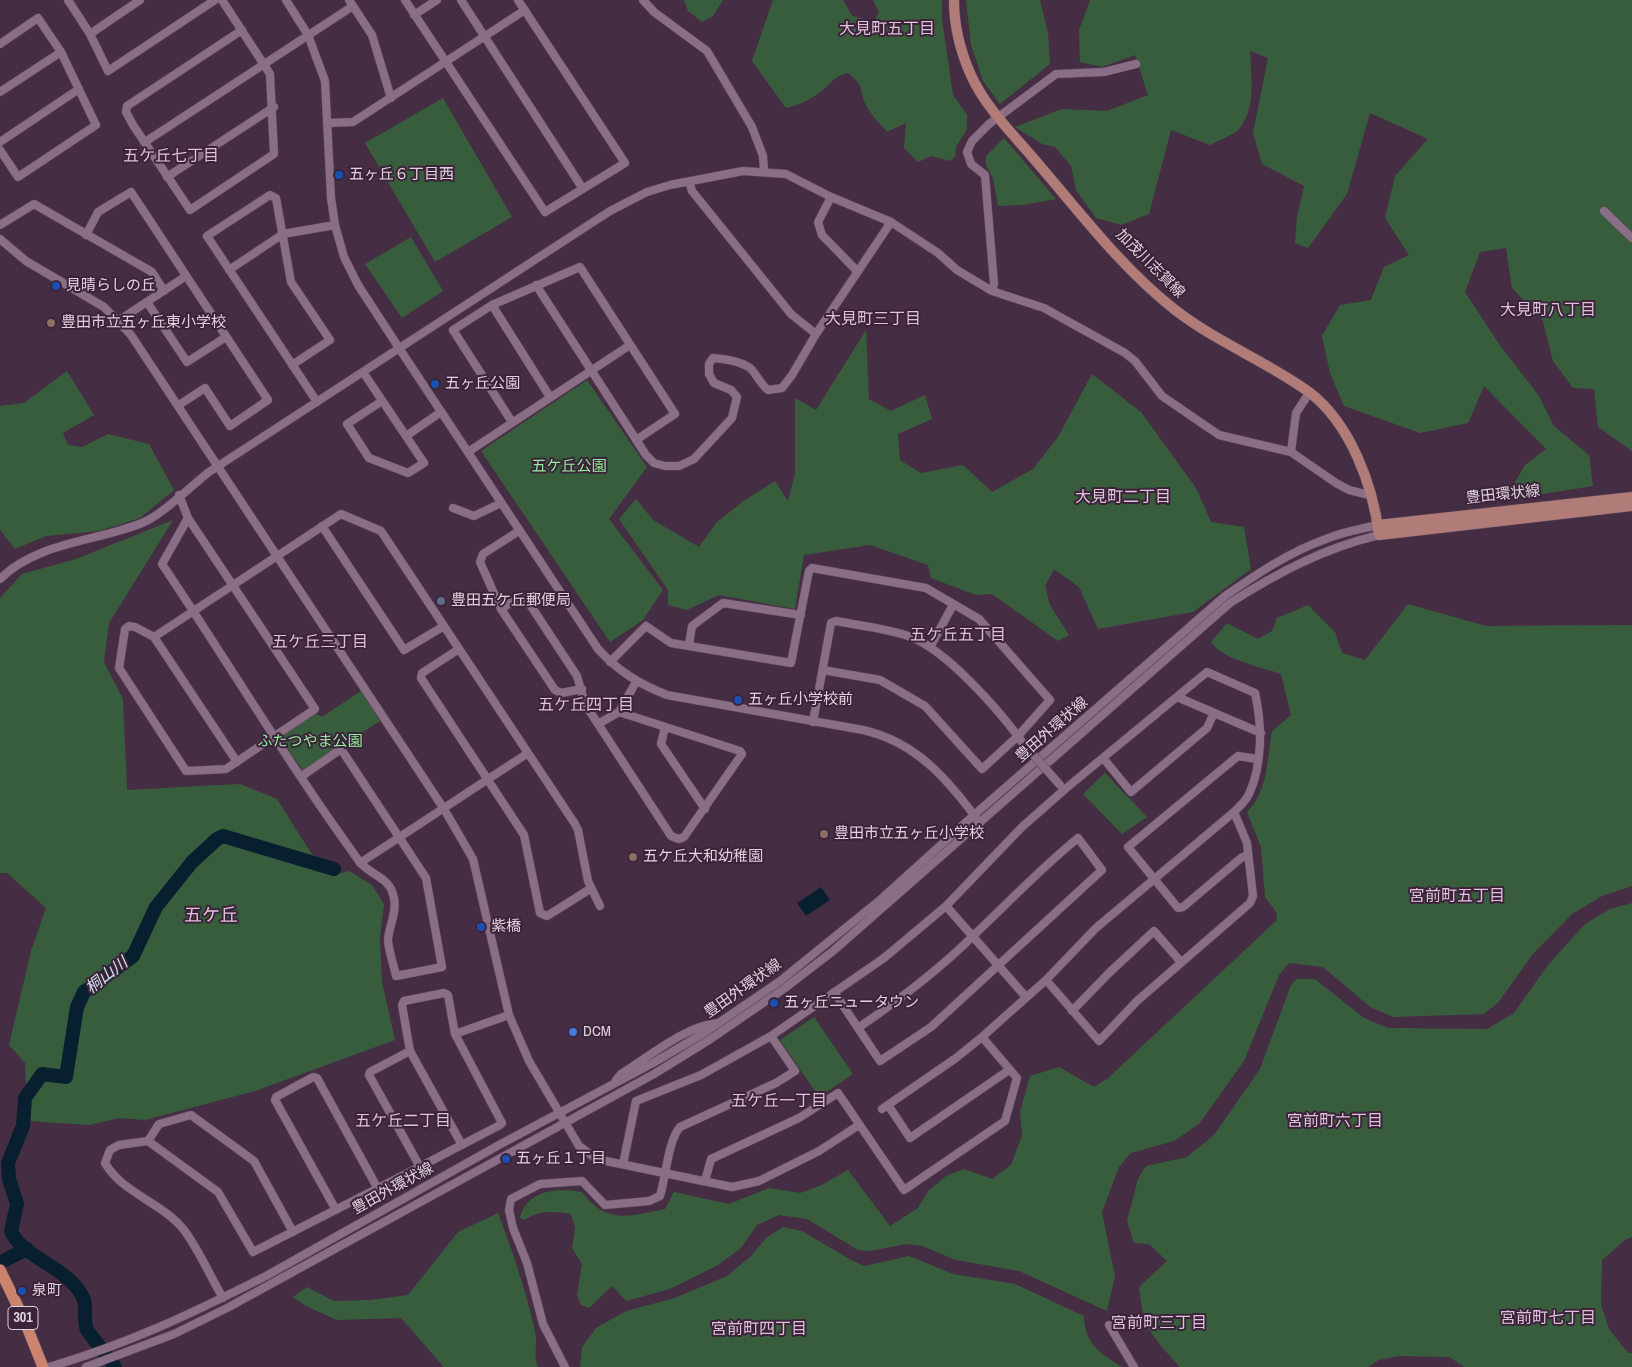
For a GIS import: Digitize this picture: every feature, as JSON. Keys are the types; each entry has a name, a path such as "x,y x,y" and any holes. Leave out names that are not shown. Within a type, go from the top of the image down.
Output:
{"highway":[{"name":"301","path":"0,1271 23,1317 43,1367"}],"main road":[{"name":"加茂川志賀線","path":"954,0 956,30 970,74 998,116 1081,214 1149,288 1212,336 1310,393 1336,421 1350,442 1360,463 1378,530"},
{"name":"豊田環状線","path":"1378,530 1632,497"},
{"name":"豊田環状線","path":"1378,530 1632,506"}],"street":[{"path":"68,0 90,34 108,71 215,0"},
{"path":"90,34 140,0"},
{"path":"222,0 242,30 270,74 274,107 274,154 190,210 144,142 126,112 127,106 242,30"},
{"path":"286,0 308,34 325,81 326,122 335,225 347,264 399,348 519,531 594,643 610,662 636,682 667,695 874,733 902,744 933,767 980,823"},
{"path":"405,0 545,212 625,163 518,0"},
{"path":"414,15 438,0"},
{"path":"461,0 583,188"},
{"path":"643,0 654,12 707,51 752,127 763,156 764,171"},
{"path":"144,142 264,64 351,3 372,35 391,98"},
{"path":"326,122 353,122 525,10"},
{"path":"0,44 38,18 62,52 96,125 18,177 0,150"},
{"path":"0,92 62,52"},
{"path":"992,291 994,284 986,175 971,164 967,152 972,141 998,116 1056,74 1104,72 1136,64"},
{"path":"0,142 79,89"},
{"path":"168,177 274,107"},
{"path":"0,578 16,564 44,551 98,538 143,523 152,518 179,495 219,466 610,211 647,192 689,181 743,171 786,174 831,197 891,222 938,254 957,270 992,291 1044,308 1125,353 1135,361 1162,396 1219,434 1291,452 1343,487 1369,495"},
{"path":"689,181 692,190 791,314 816,334"},
{"path":"86,235 98,212 131,192 268,400 230,426 205,388 179,405"},
{"path":"292,366 330,340 291,282 276,198 270,195 207,236 292,366 317,402"},
{"path":"831,197 818,222 822,235 857,271"},
{"path":"0,226 34,204 152,272 164,291"},
{"path":"1604,211 1632,238"},
{"path":"536,286 636,440 654,463 679,466 694,459 732,418 736,406 736,397 731,390 714,383 709,374 709,364 713,358 735,362 751,369 759,383 768,390 782,388 857,271 891,222"},
{"path":"229,270 283,234 335,225"},
{"path":"0,239 26,261 97,303 131,335 444,809 473,859 509,1015 529,1061 579,1146 594,1157 732,1187 759,1181 819,1152 859,1125"},
{"path":"512,422 453,330 492,305 580,267 675,414 636,440"},
{"path":"118,321 186,276"},
{"path":"147,302 186,362 226,337"},
{"path":"492,305 550,397"},
{"path":"468,452 630,345"},
{"path":"363,372 424,464 408,472 369,458 347,424 382,401"},
{"path":"1291,452 1296,412 1310,393"},
{"path":"406,436 441,412"},
{"path":"179,495 188,518 316,710 275,736 237,762 226,769 186,771 119,668 125,629 129,626 135,627 154,638 237,762"},
{"path":"454,508 474,516 501,503"},
{"path":"154,638 340,514 381,530 578,830 590,890 600,906"},
{"path":"188,518 162,564 275,736 360,863 386,880 394,894 395,908 388,940 396,976 442,967 426,878 341,750 302,776"},
{"path":"322,526 404,650 444,626"},
{"name":"豊田外環状線","path":"49,1367 110,1348 192,1314 559,1114 719,1023 780,981 880,900 974,814 1225,596 1265,569 1326,538 1378,530"},
{"name":"豊田外環状線","path":"86,1367 115,1358 174,1334 227,1308 564,1123 709,1040 786,988 833,951 1230,604 1270,577 1302,560 1360,539 1378,530"},
{"path":"519,531 480,558 501,609 556,691 564,692 582,689"},
{"path":"610,662 646,626 672,643 791,663 809,570 812,568 926,588 979,619 1050,700 1020,738 984,769 980,769 925,706 880,680 823,670"},
{"path":"501,609 521,596 525,597 577,676 582,689 584,704 671,836 679,839 688,834 742,754 740,751 619,712"},
{"path":"689,645 692,626 723,603 801,615"},
{"path":"930,646 953,605"},
{"path":"813,722 833,622 900,634 930,646 961,671 1062,788"},
{"path":"459,649 422,673 421,678 526,839 540,914 547,916 590,890"},
{"path":"623,1164 636,1101 701,1075 771,1036 884,958 946,906 1062,788 1103,758 1207,672 1256,693 1261,733 1254,781 1248,796 1234,812 1153,878 1096,928 1046,980 982,1037 885,1107 910,1138 1009,1070"},
{"path":"598,724 619,712 636,682"},
{"path":"1177,697 1261,733"},
{"path":"1103,758 1131,792 1207,728 1214,713"},
{"path":"665,727 661,744 705,809"},
{"path":"360,863 528,753"},
{"path":"1248,855 1240,858 1183,908 1178,908 1128,847 1238,756 1257,759"},
{"path":"1046,980 1099,1041 1137,1001 1250,903 1253,896 1247,844 1234,812"},
{"path":"834,992 858,1028 880,1061 931,1027 999,967 1072,896 1102,870 1078,838 1044,865 973,936 907,994 858,1028"},
{"path":"946,906 1026,997"},
{"path":"1072,1011 1154,931 1180,962"},
{"path":"223,1298 184,1230 166,1213 111,1174 105,1163 110,1150 119,1145 148,1141 218,1192 251,1251 293,1232 378,1189 462,1145 502,1123 456,1034 448,995 444,993 404,1001 402,1004 410,1051 462,1145"},
{"path":"456,1034 509,1015"},
{"path":"565,1367 543,1324 527,1263 508,1210 512,1199 540,1184 582,1180 605,1205 649,1201 660,1196 667,1173 673,1135 680,1127 776,1083 795,1071 771,1036"},
{"path":"705,1181 711,1159 799,1118 838,1093 904,1190 1005,1121 1017,1078 982,1037"},
{"path":"410,1051 370,1072 370,1076 420,1167"},
{"path":"336,1210 274,1100 276,1097 313,1078 317,1078 378,1189"},
{"path":"148,1141 159,1124 191,1115 254,1160 293,1232"},
{"path":"1109,1325 1134,1367"}],"green space":[{"path":"684,0 723,0 713,16 702,22 688,11"},
{"path":"773,0 843,0 852,16 874,22 879,12 873,0 942,0 942,19 953,95 967,115 967,129 956,147 955,157 950,161 931,156 918,162 904,148 906,123 887,132 867,107 859,84 848,73 835,79 811,98 786,108 752,61"},
{"path":"966,0 1040,0 1048,33 1050,64 1000,104 983,81 971,45"},
{"path":"1090,0 1632,0 1632,451 1598,427 1594,389 1573,388 1553,361 1543,321 1512,288 1506,248 1480,252 1465,292 1499,344 1539,396 1554,426 1589,455 1593,486 1505,500 1525,465 1546,449 1484,386 1468,423 1420,433 1344,406 1330,373 1322,336 1340,305 1371,300 1384,267 1409,255 1385,218 1395,176 1428,139 1370,113 1347,194 1308,248 1295,243 1297,217 1304,186 1262,164 1253,133 1268,58 1250,51 1252,92 1248,112 1238,130 1210,145 1171,130 1149,214 1121,225 1096,218 1076,190 1071,166 1055,147 1042,144 1015,127 1062,109 1107,111 1148,95 1135,55 1102,67 1080,62 1079,30"},
{"path":"443,98 512,217 435,262 365,143"},
{"path":"1004,138 1056,199 1023,205 998,206 993,178 986,165 986,156"},
{"path":"411,237 443,291 402,318 365,264"},
{"path":"866,330 869,399 891,411 925,395 932,419 898,434 900,460 921,473 963,465 992,492 1033,469 1058,437 1092,374 1141,412 1196,488 1211,522 1244,527 1251,569 1193,612 1098,629 1079,587 1054,569 1045,586 1050,605 1069,635 1058,641 992,594 976,595 931,578 928,565 870,545 804,555 795,609 719,595 687,610 668,605 668,590 619,519 636,499 653,520 699,547 716,523 742,502 775,481 788,501 795,474 795,398 816,410"},
{"path":"67,371 94,415 63,433 68,445 82,447 108,434 149,444 174,490 140,518 99,531 46,536 15,549 0,530 0,406 24,403"},
{"name":"五ケ丘公園","path":"587,380 647,467 609,519 663,590 643,620 610,642 481,451"},
{"path":"173,520 109,623 104,662 123,699 127,790 240,784 277,799 311,853 338,874 349,871 372,885 384,904 380,937 382,982 395,1040 255,1091 145,1120 119,1118 89,1125 28,1121 25,1063 9,1045 31,951 46,908 7,873 0,873 0,598 22,574 76,559"},
{"path":"1408,604 1486,626 1632,625 1632,886 1602,896 1572,914 1532,955 1498,1003 1483,1014 1393,1017 1370,1007 1323,967 1289,963 1279,975 1244,1061 1199,1124 1174,1141 1131,1153 1119,1167 1102,1212 1115,1276 1107,1311 1019,1271 956,1260 922,1246 906,1244 870,1251 858,1250 807,1219 779,1215 757,1225 741,1248 718,1265 670,1289 626,1301 612,1286 589,1308 581,1305 577,1295 582,1264 572,1248 575,1228 571,1214 546,1212 535,1214 524,1220 520,1218 529,1201 536,1196 563,1190 582,1192 600,1210 619,1216 665,1209 674,1192 729,1204 769,1188 800,1193 820,1186 848,1170 890,1226 918,1208 928,1191 946,1176 964,1169 992,1179 1011,1165 1022,1136 1020,1112 1030,1076 1059,1067 1094,1087 1107,1079 1276,921 1277,913 1265,897 1261,847 1247,812 1254,804 1263,785 1272,731 1291,715 1281,674 1232,658 1216,648 1211,642 1227,623 1258,639 1272,631 1277,618 1308,605 1335,632 1342,653 1365,660"},
{"name":"ふたつやま公園","path":"361,691 380,721 303,771 280,737 315,713 322,717"},
{"path":"1105,773 1147,817 1122,834 1083,794"},
{"path":"1632,903 1632,1237 1625,1240 1602,1260 1601,1305 1609,1329 1628,1353 1632,1353 1632,1367 1465,1367 1449,1357 1399,1356 1379,1360 1368,1367 1180,1367 1160,1345 1144,1322 1139,1287 1167,1261 1149,1244 1134,1243 1127,1221 1138,1179 1146,1166 1187,1157 1214,1135 1260,1069 1291,985 1296,979 1315,979 1364,1018 1388,1028 1487,1029 1514,1013 1548,965 1585,924 1610,909"},
{"path":"814,1017 853,1074 819,1097 780,1040"},
{"path":"498,1213 528,1302 536,1336 538,1367 444,1367 401,1318 337,1320 306,1306 293,1297 307,1287 334,1301 370,1300 408,1295 458,1232"},
{"path":"783,1227 802,1231 864,1266 909,1256 953,1274 1015,1284 1084,1316 1090,1341 1107,1357 1122,1367 580,1367 582,1347 596,1328 626,1311 675,1298 727,1276 751,1256 767,1237"}],"water":[{"path":"821,887 830,900 806,916 797,903"}],"waterway":[{"name":"桐山川","path":"115,1367 87,1330 85,1303 78,1289 59,1271 26,1249 17,1241 11,1231 17,1204 9,1179 8,1163 23,1126 25,1098 42,1074 66,1077 77,1007 84,992 133,956 156,907 192,862 217,839 223,836 334,869"},
{"path":"5,1260 27,1249"}],"place":[{"name":"五ヶ丘６丁目西","path":"339,175"},
{"name":"見晴らしの丘","path":"56,286"},
{"name":"豊田市立五ヶ丘東小学校","path":"51,323"},
{"name":"五ヶ丘公園","path":"435,384"},
{"name":"豊田五ケ丘郵便局","path":"441,601"},
{"name":"五ヶ丘小学校前","path":"738,700"},
{"name":"豊田市立五ヶ丘小学校","path":"824,834"},
{"name":"五ケ丘大和幼稚園","path":"633,857"},
{"name":"紫橋","path":"481,927"},
{"name":"五ヶ丘ニュータウン","path":"774,1003"},
{"name":"DCM","path":"573,1032"},
{"name":"五ヶ丘１丁目","path":"506,1159"},
{"name":"泉町","path":"22,1291"}],"district":[{"name":"大見町五丁目","path":"887,30"},
{"name":"五ケ丘七丁目","path":"171,157"},
{"name":"大見町八丁目","path":"1548,311"},
{"name":"大見町三丁目","path":"873,320"},
{"name":"大見町二丁目","path":"1123,498"},
{"name":"五ケ丘五丁目","path":"958,636"},
{"name":"五ケ丘三丁目","path":"320,643"},
{"name":"五ケ丘四丁目","path":"586,706"},
{"name":"宮前町五丁目","path":"1457,897"},
{"name":"五ケ丘","path":"211,916"},
{"name":"五ケ丘一丁目","path":"779,1102"},
{"name":"五ケ丘二丁目","path":"403,1122"},
{"name":"宮前町六丁目","path":"1335,1122"},
{"name":"宮前町七丁目","path":"1548,1319"},
{"name":"宮前町三丁目","path":"1159,1324"},
{"name":"宮前町四丁目","path":"759,1330"}]}
